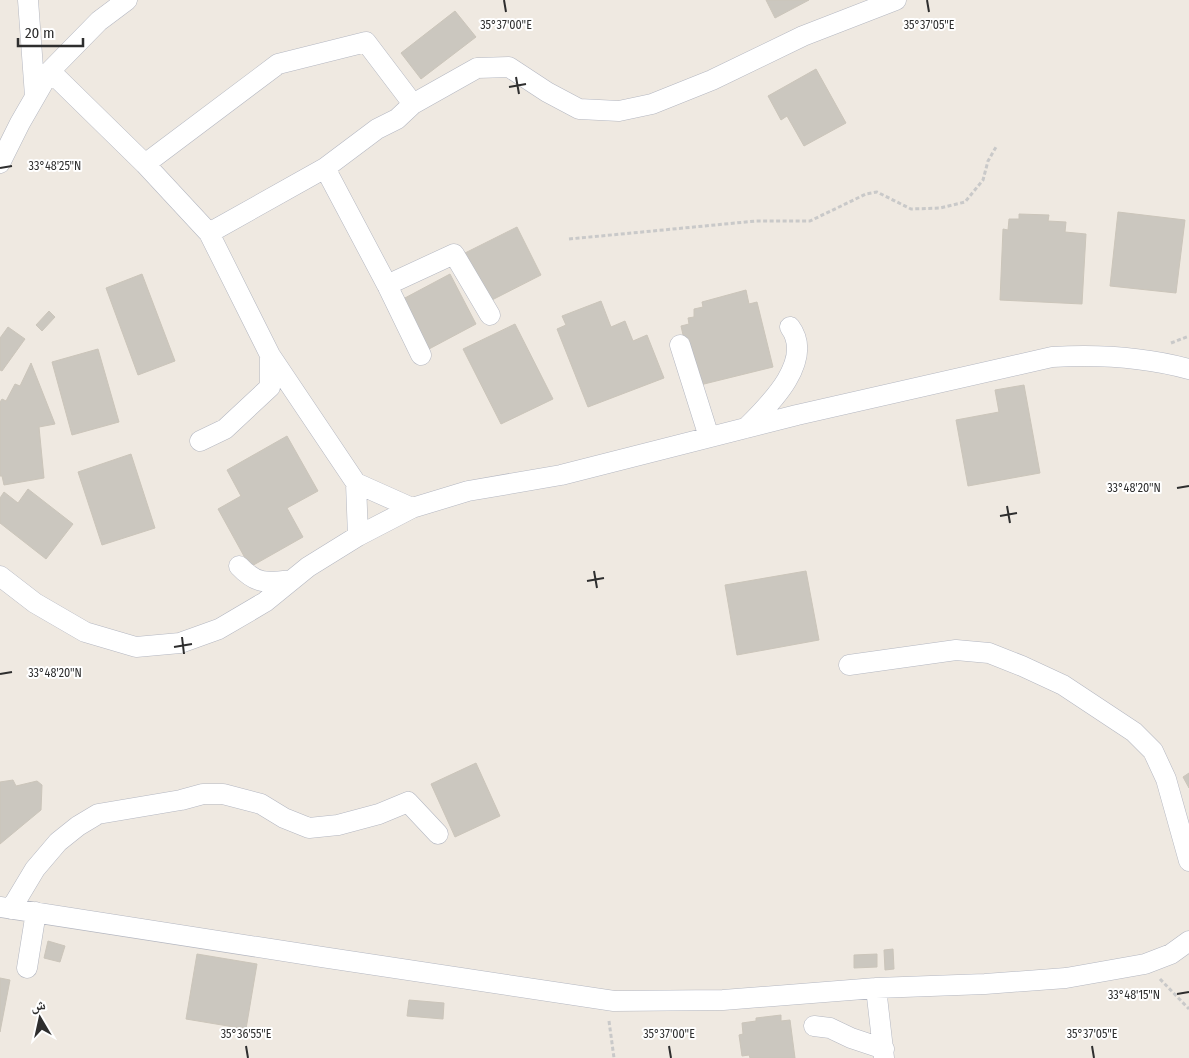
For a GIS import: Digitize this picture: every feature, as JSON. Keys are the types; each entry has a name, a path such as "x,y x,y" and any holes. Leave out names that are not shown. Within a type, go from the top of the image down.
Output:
{"street":[{"path":"28,0 35,96"},
{"path":"0,163 50,71 99,21 127,0"},
{"path":"209,233 324,168 377,129 398,119 413,104 476,68 509,67 579,110 619,111 652,104 712,80 803,36 896,0"},
{"path":"145,164 278,64 366,42 413,104"},
{"path":"50,71 145,164 209,233 270,355 356,483 358,536"},
{"path":"324,168 387,285 420,355"},
{"path":"387,285 454,254 490,315"},
{"path":"746,428 773,401 785,384 794,366 797,348 795,333 790,327"},
{"path":"680,344 709,437"},
{"path":"0,576 34,603 85,632 136,647 180,643 219,629 264,602 308,567 358,536 412,508 468,491 561,474 746,428 1052,357 1089,354 1150,360 1189,369"},
{"path":"1150,360 1189,354"},
{"path":"200,441 225,429 270,387 270,355"},
{"path":"356,483 412,508"},
{"path":"239,566 249,576 264,583 292,580"},
{"path":"849,665 956,650 989,653 1022,666 1063,686 1134,732 1153,751 1166,779 1189,861"},
{"path":"438,834 408,802 379,814 355,821 309,828 284,818 261,804 223,794 203,794 181,800 98,814 78,826 58,842 6,908 332,959 614,1000 723,1000 876,988 985,984 1066,978 1145,964 1171,954 1189,941"},
{"path":"27,968 36,912"},
{"path":"876,988 884,1054"},
{"path":"814,1026 830,1028 884,1054"}],"path":[{"path":"569,239 756,221 810,221 866,194 876,192 911,209 940,208 966,202 983,180 988,162 996,147"},
{"path":"1145,964 1189,1009"},
{"path":"614,1000 609,1021 614,1058"}],"building":[{"path":"766,0 809,0 775,18"},
{"path":"455,11 476,37 421,79 401,53"},
{"path":"816,69 846,123 804,146 787,116 781,120 768,96"},
{"path":"1118,212 1185,220 1176,293 1110,286"},
{"path":"1019,214 1049,215 1048,221 1066,222 1065,232 1086,234 1082,304 1000,300 1003,229 1008,230 1009,219 1019,219"},
{"path":"517,227 541,275 488,302 463,254"},
{"path":"142,274 175,361 138,375 106,288"},
{"path":"450,274 476,324 429,349 403,299"},
{"path":"746,290 749,304 757,302 773,367 700,385 686,348 681,326 689,324 688,318 694,317 694,309 703,307 702,302"},
{"path":"601,301 611,327 625,321 633,341 647,335 664,378 588,407 557,329 566,325 562,316"},
{"path":"49,311 55,317 42,331 36,325"},
{"path":"515,324 553,399 501,424 463,349"},
{"path":"8,327 25,339 2,371 0,370 0,338"},
{"path":"98,349 119,422 72,435 52,362"},
{"path":"31,363 55,424 39,427 44,478 4,485 2,476 0,476 0,402 2,399 6,401 15,384 20,386"},
{"path":"1024,385 1040,473 968,486 956,420 999,412 995,390"},
{"path":"287,436 318,491 287,508 303,537 250,567 218,509 241,496 227,470"},
{"path":"131,454 155,528 102,545 78,472"},
{"path":"28,489 73,524 46,559 0,523 0,498 4,492 18,503"},
{"path":"806,571 819,640 737,655 725,585"},
{"path":"476,763 500,816 455,837 431,784"},
{"path":"1189,773 1189,788 1183,777"},
{"path":"13,780 16,786 37,781 42,785 41,810 0,844 0,782"},
{"path":"48,941 65,946 60,962 44,958"},
{"path":"893,949 894,969 885,970 884,950"},
{"path":"197,954 257,964 246,1029 186,1019"},
{"path":"877,954 877,967 854,968 854,955"},
{"path":"0,978 10,980 0,1032"},
{"path":"409,1000 444,1003 443,1019 407,1016"},
{"path":"781,1015 781,1021 790,1020 795,1058 750,1058 749,1055 742,1056 739,1035 743,1034 742,1023 756,1021 756,1018"}]}
